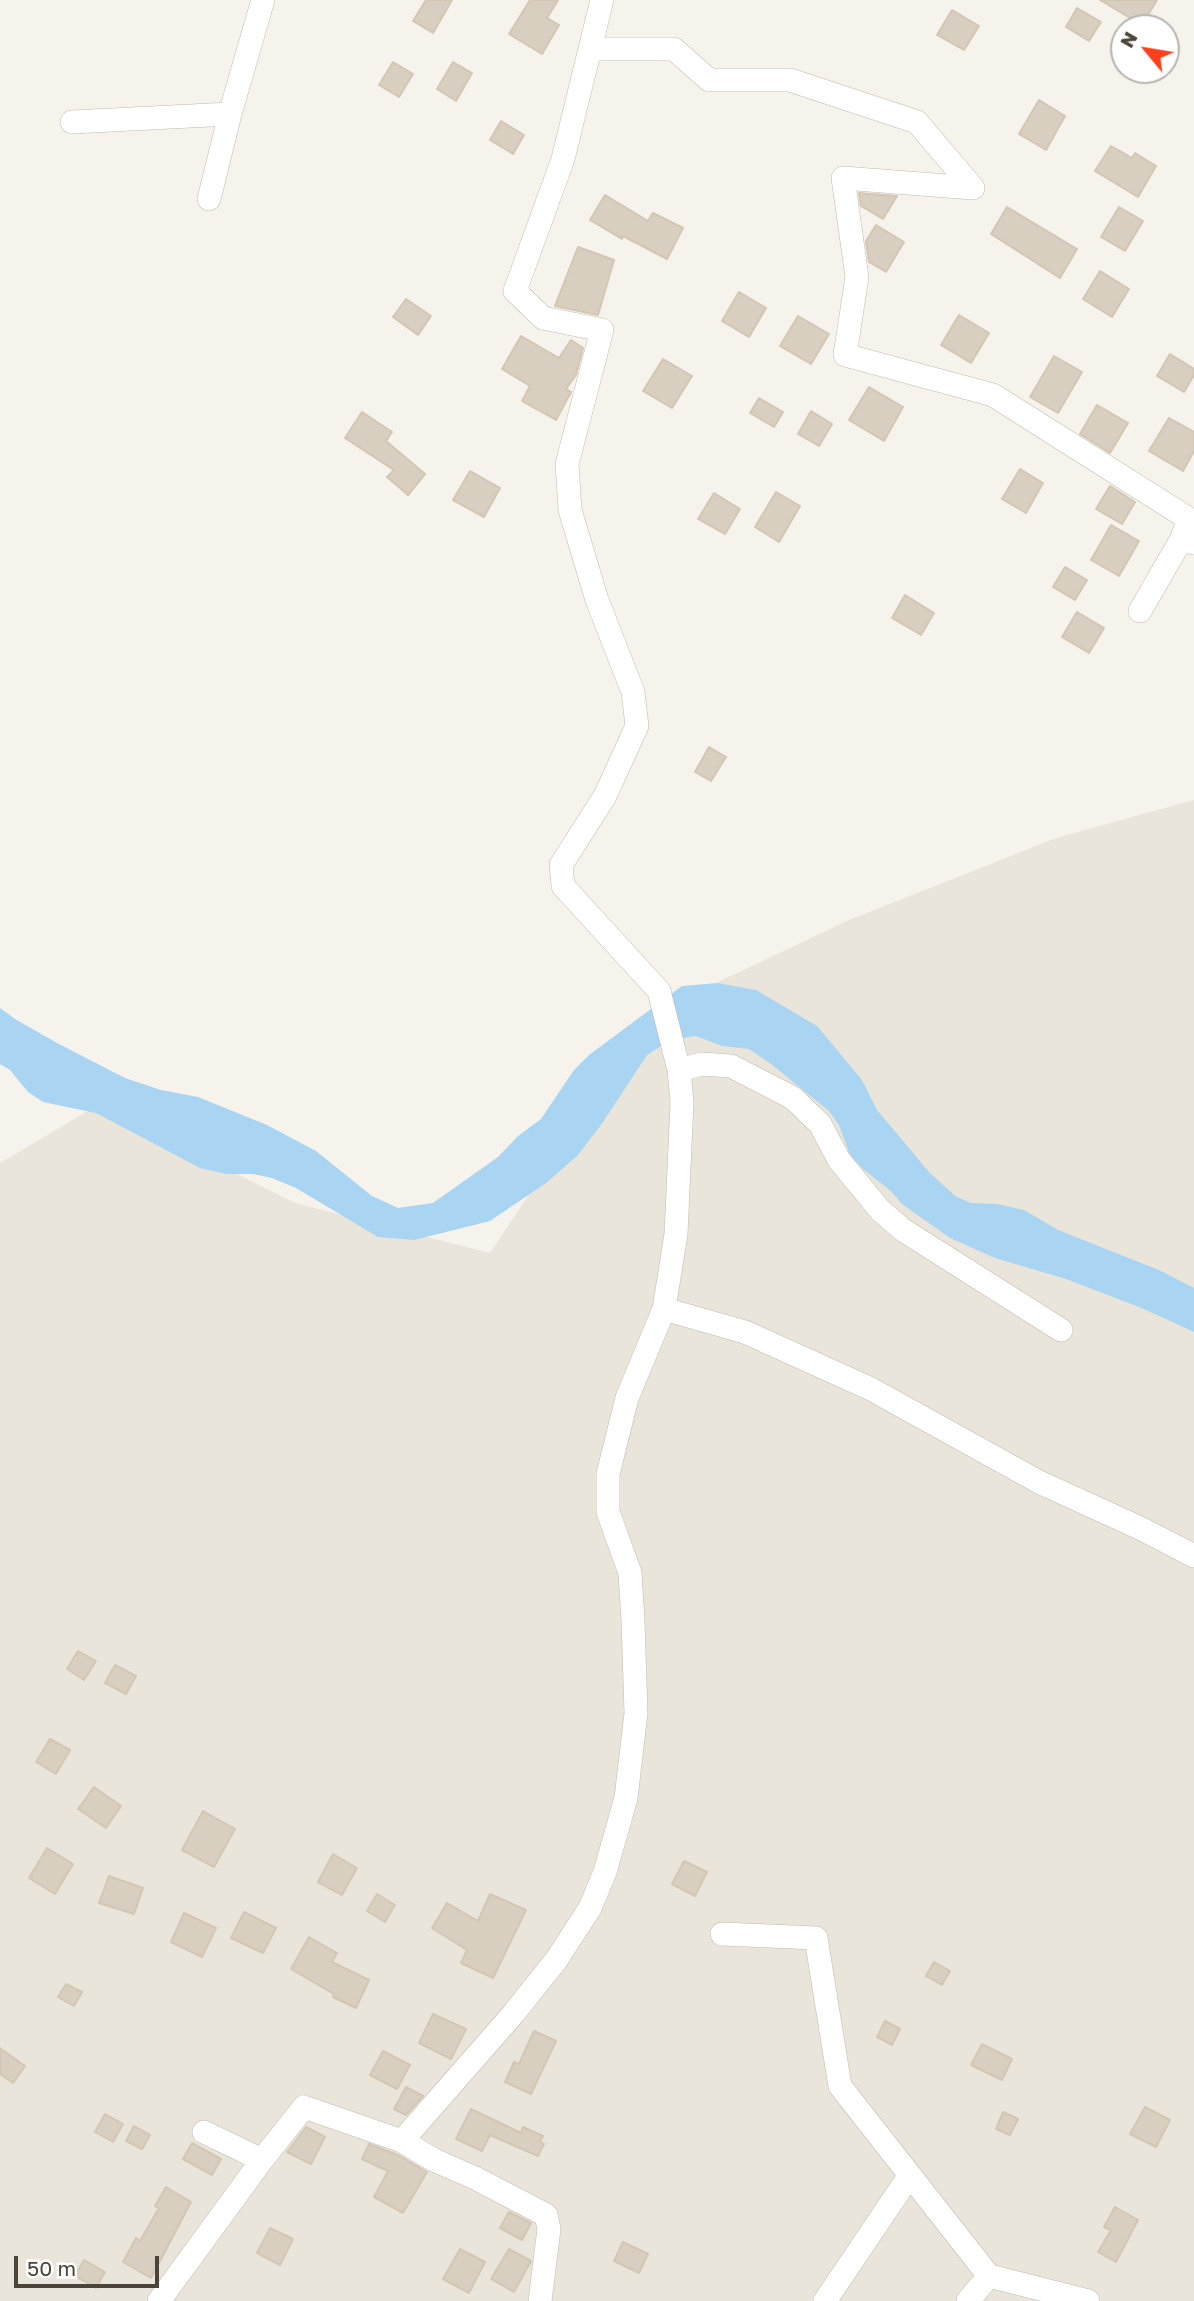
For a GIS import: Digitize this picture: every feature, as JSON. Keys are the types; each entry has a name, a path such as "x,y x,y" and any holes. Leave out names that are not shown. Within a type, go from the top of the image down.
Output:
{"street":[{"path":"209,199 230,114 264,0"},
{"path":"402,2141 557,1959 590,1908 605,1872 626,1798 636,1713 630,1573 608,1512 608,1474 627,1398 664,1309 676,1234 682,1102 677,1062 659,991 562,886 561,865 605,796 637,726 633,692 597,600 570,510 567,464 602,330 543,318 515,291 563,159 602,0"},
{"path":"590,49 674,49 709,80 790,80 917,122 973,188 843,178 857,277 845,355 993,395 1189,519 1187,542 1140,611"},
{"path":"72,122 230,114"},
{"path":"677,1062 731,1066 793,1098 820,1124 839,1160 880,1210 903,1230 1061,1330"},
{"path":"664,1309 745,1332 871,1390 1039,1482 1194,1556"},
{"path":"722,1934 816,1938 840,2086 989,2276 1088,2301"},
{"path":"159,2301 304,2107 402,2141 434,2161 475,2178 546,2216 550,2229 540,2301"},
{"path":"204,2132 262,2160"},
{"path":"825,2301 910,2175"},
{"path":"968,2301 989,2276"}],"shaded area":[{"path":"1194,800 1194,2301 0,2301 0,1163 98,1105 295,1203 490,1253 648,1015 847,921 1056,838"}],"water":[{"path":"717,983 756,990 817,1026 862,1080 877,1110 929,1172 955,1196 971,1203 997,1204 1024,1210 1058,1230 1159,1270 1194,1288 1194,1332 1144,1309 1066,1279 995,1258 950,1238 902,1204 891,1191 863,1169 850,1155 839,1125 829,1111 771,1064 749,1049 722,1046 696,1036 670,1040 647,1055 577,1156 546,1183 490,1221 414,1240 378,1237 296,1188 272,1178 253,1174 226,1174 200,1168 96,1113 43,1102 28,1092 10,1070 0,1064 0,1008 57,1043 125,1078 161,1090 198,1097 267,1125 316,1151 372,1196 398,1208 433,1203 498,1157 518,1136 541,1119 574,1070 589,1055 682,986"}],"building":[{"path":"426,0 452,0 433,33 413,21"},
{"path":"530,0 558,0 547,18 559,25 542,54 509,34"},
{"path":"1100,0 1157,0 1149,14 1124,14"},
{"path":"1077,8 1101,22 1089,41 1066,27"},
{"path":"952,10 979,26 964,50 937,35"},
{"path":"393,62 413,74 399,97 379,85"},
{"path":"453,62 472,73 456,101 437,89"},
{"path":"1039,100 1065,116 1046,150 1019,134"},
{"path":"501,121 524,135 513,154 490,140"},
{"path":"1111,146 1132,158 1135,153 1156,166 1138,197 1095,171"},
{"path":"859,193 897,196 883,219 861,206"},
{"path":"605,195 648,221 653,213 683,228 667,259 623,236 622,239 590,220"},
{"path":"1007,207 1077,249 1060,278 991,234"},
{"path":"1119,207 1143,221 1125,251 1101,237"},
{"path":"876,225 904,242 886,272 869,262 866,241"},
{"path":"578,247 614,260 598,315 555,306"},
{"path":"1100,271 1129,289 1112,317 1083,299"},
{"path":"739,292 766,308 749,337 722,321"},
{"path":"406,299 431,316 418,335 393,317"},
{"path":"959,315 989,333 971,363 941,345"},
{"path":"798,316 829,334 811,364 780,346"},
{"path":"521,336 559,358 571,340 583,348 576,375 566,389 571,392 556,420 522,401 530,386 502,369"},
{"path":"1170,354 1194,369 1194,375 1184,392 1157,376"},
{"path":"1054,356 1082,372 1058,413 1030,397"},
{"path":"663,359 692,376 672,408 643,391"},
{"path":"869,387 903,407 884,441 849,420"},
{"path":"759,398 783,412 774,427 750,413"},
{"path":"1097,405 1128,423 1110,453 1080,434"},
{"path":"811,411 832,424 819,446 798,434"},
{"path":"362,412 392,432 386,441 425,474 408,495 387,477 394,470 345,438"},
{"path":"1169,418 1194,432 1194,451 1183,471 1149,451"},
{"path":"1020,469 1043,483 1026,513 1002,499"},
{"path":"470,471 500,488 484,517 453,500"},
{"path":"1110,486 1135,502 1122,524 1096,509"},
{"path":"776,492 800,506 779,542 755,527"},
{"path":"714,493 740,509 725,534 698,519"},
{"path":"1111,525 1139,541 1119,576 1091,560"},
{"path":"1065,567 1087,580 1075,600 1053,587"},
{"path":"905,595 934,613 921,635 892,618"},
{"path":"1077,612 1104,628 1089,653 1062,637"},
{"path":"709,747 726,757 711,781 695,772"},
{"path":"78,1651 96,1661 84,1680 67,1669"},
{"path":"115,1665 136,1676 126,1694 105,1683"},
{"path":"50,1739 70,1750 56,1774 36,1762"},
{"path":"94,1787 121,1806 106,1828 78,1809"},
{"path":"203,1811 235,1829 214,1867 182,1850"},
{"path":"47,1848 73,1864 55,1894 29,1878"},
{"path":"333,1854 357,1868 342,1895 318,1882"},
{"path":"684,1861 707,1872 695,1896 672,1884"},
{"path":"109,1876 143,1888 134,1914 99,1903"},
{"path":"377,1894 395,1905 385,1922 367,1911"},
{"path":"490,1894 526,1910 493,1978 461,1963 467,1950 432,1928 447,1903 478,1921"},
{"path":"244,1912 276,1928 263,1953 231,1938"},
{"path":"184,1913 216,1928 202,1957 171,1942"},
{"path":"309,1937 337,1953 332,1962 369,1980 356,2008 333,1997 334,1994 291,1969"},
{"path":"934,1962 950,1971 942,1985 926,1976"},
{"path":"66,1984 82,1992 74,2006 58,1997"},
{"path":"433,2014 466,2029 451,2059 419,2043"},
{"path":"885,2021 900,2029 892,2045 877,2037"},
{"path":"534,2031 556,2041 531,2094 505,2082 514,2062 519,2064"},
{"path":"982,2044 1012,2059 1002,2080 971,2065"},
{"path":"0,2048 25,2066 13,2083 0,2074"},
{"path":"383,2051 410,2065 397,2089 370,2075"},
{"path":"406,2087 423,2096 406,2115 394,2109"},
{"path":"1145,2107 1170,2120 1156,2147 1130,2134"},
{"path":"471,2109 521,2133 523,2127 543,2136 540,2142 544,2144 538,2156 490,2135 482,2151 456,2139"},
{"path":"1003,2112 1018,2119 1010,2135 996,2129"},
{"path":"105,2114 123,2124 113,2142 95,2132"},
{"path":"134,2126 150,2135 142,2149 126,2141"},
{"path":"306,2127 325,2137 311,2164 287,2152"},
{"path":"192,2143 221,2159 212,2175 183,2159"},
{"path":"369,2144 398,2155 427,2172 403,2213 374,2197 388,2171 362,2159"},
{"path":"166,2187 191,2202 151,2278 123,2262 136,2238 140,2241 159,2208 155,2206"},
{"path":"1115,2207 1138,2220 1116,2262 1098,2252 1111,2230 1104,2227"},
{"path":"509,2212 531,2223 522,2240 500,2228"},
{"path":"270,2228 293,2239 280,2265 257,2253"},
{"path":"623,2242 648,2254 639,2273 614,2261"},
{"path":"460,2249 485,2262 469,2293 443,2279"},
{"path":"509,2249 531,2261 514,2292 491,2279"},
{"path":"84,2260 105,2272 96,2288 75,2276"}]}
